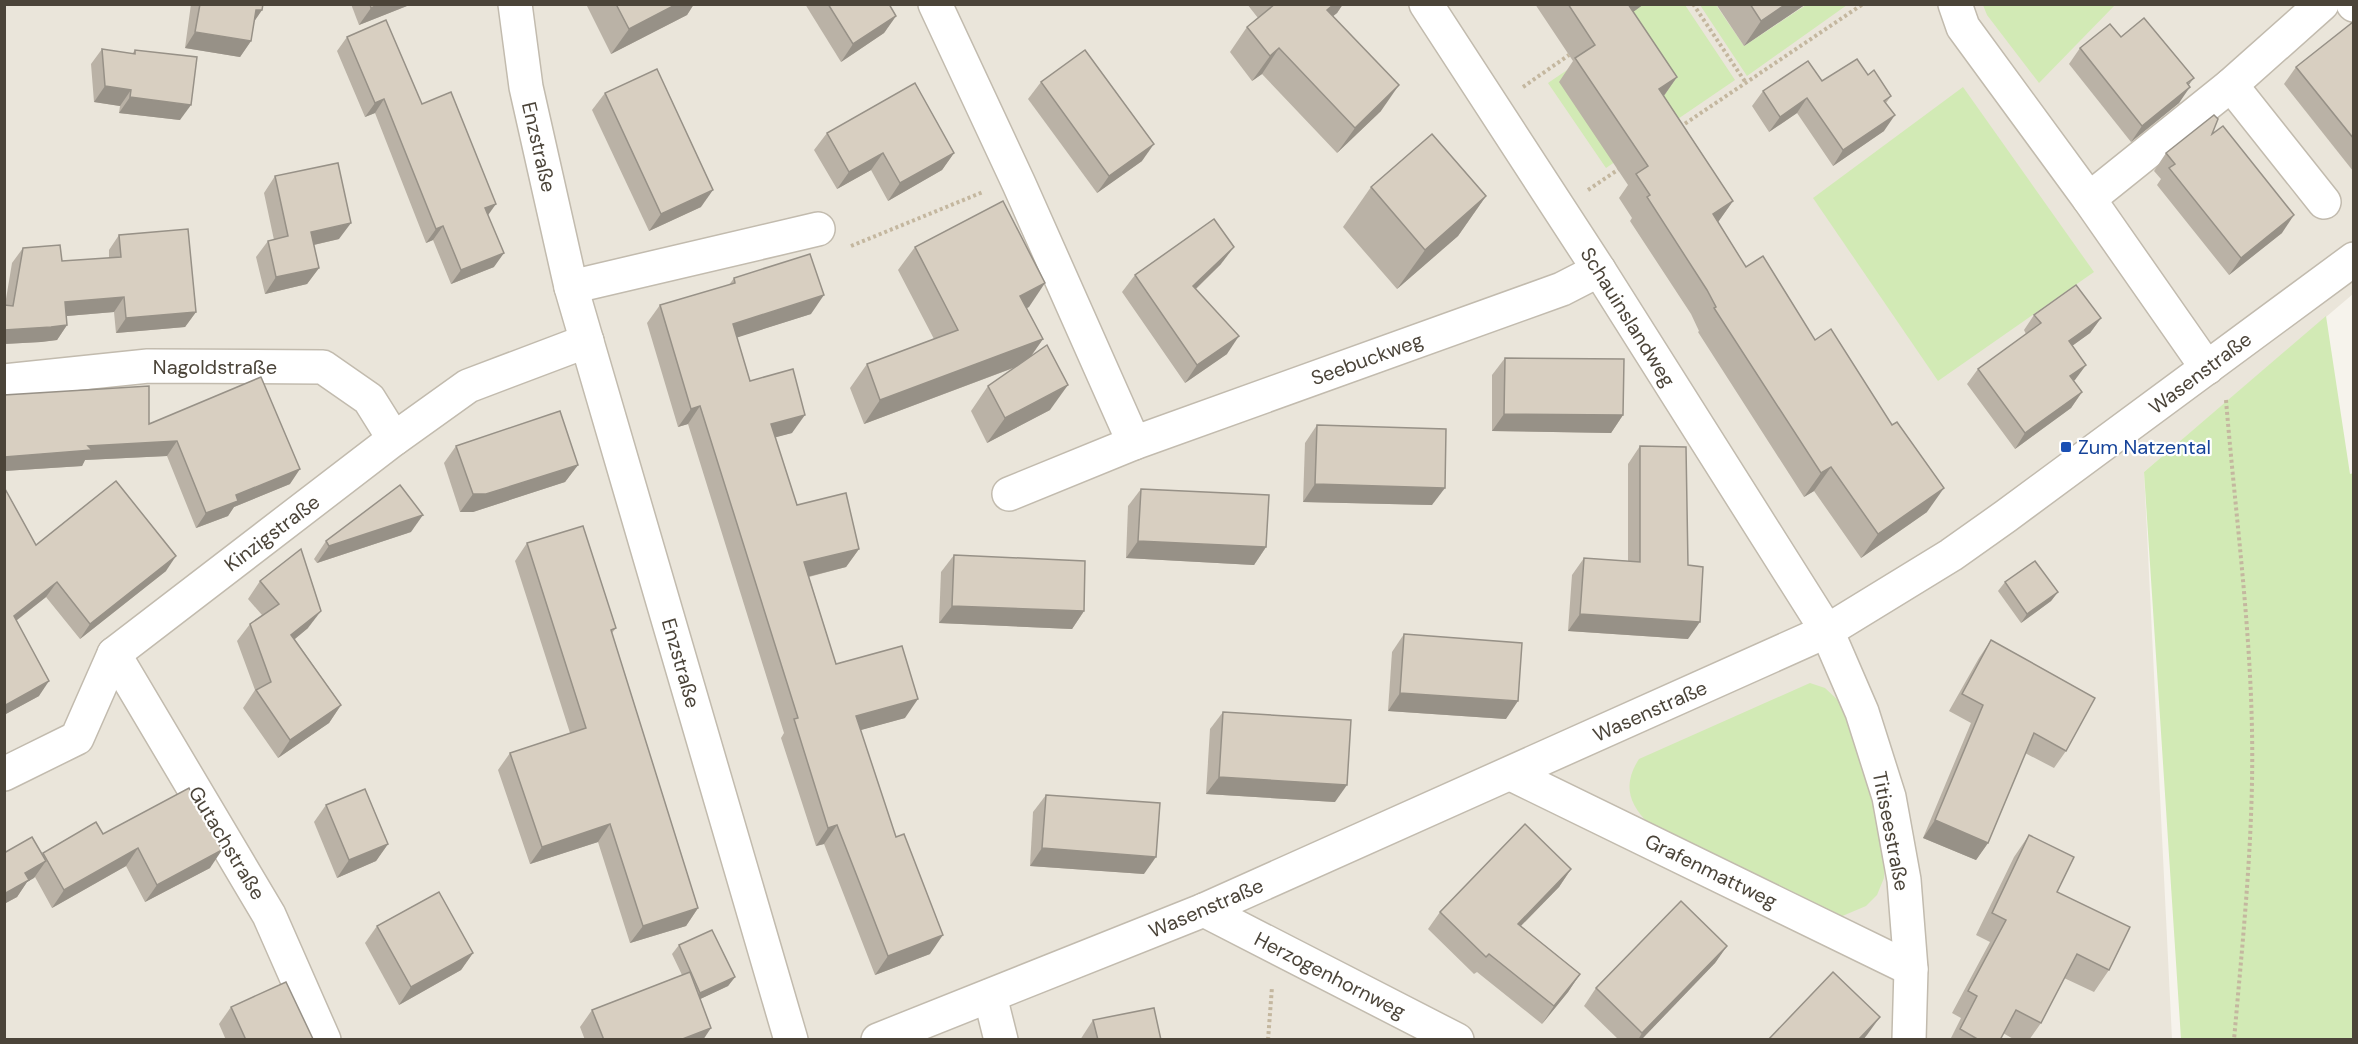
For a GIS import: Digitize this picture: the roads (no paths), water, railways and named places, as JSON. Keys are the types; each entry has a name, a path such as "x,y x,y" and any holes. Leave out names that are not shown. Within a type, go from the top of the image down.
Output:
{"street":[{"name":"Enzstraße","path":"514,4 526,87 571,287 791,1040"},
{"path":"935,4 1019,184 1134,443"},
{"name":"Schauinslandweg","path":"1426,4 1599,270 1827,631"},
{"path":"1955,4 1963,27 2089,199 2216,379"},
{"path":"2089,199 2232,85 2322,4"},
{"path":"2232,85 2324,202"},
{"path":"571,287 818,229"},
{"name":"Wasenstraße","path":"878,1040 1204,910 1827,631 1970,542 2216,379 2354,259"},
{"name":"Seebuckweg","path":"1009,494 1134,443 1562,289 1599,270"},
{"name":"Kinzigstraße","path":"4,774 77,738 114,654 394,439 468,386 587,341"},
{"name":"Nagoldstraße","path":"4,381 148,366 323,367 369,399 394,439"},
{"name":"Titiseestraße","path":"1827,631 1862,712 1888,797 1904,880 1911,969 1909,1040"},
{"name":"Gutachstraße","path":"114,654 269,915 324,1040"},
{"name":"Grafenmattweg","path":"1511,774 1911,969"},
{"name":"Herzogenhornweg","path":"1204,910 1457,1040"},
{"path":"990,996 1001,1040"}],"place":[{"name":"Zum Natzental","path":"2066,447"}]}
